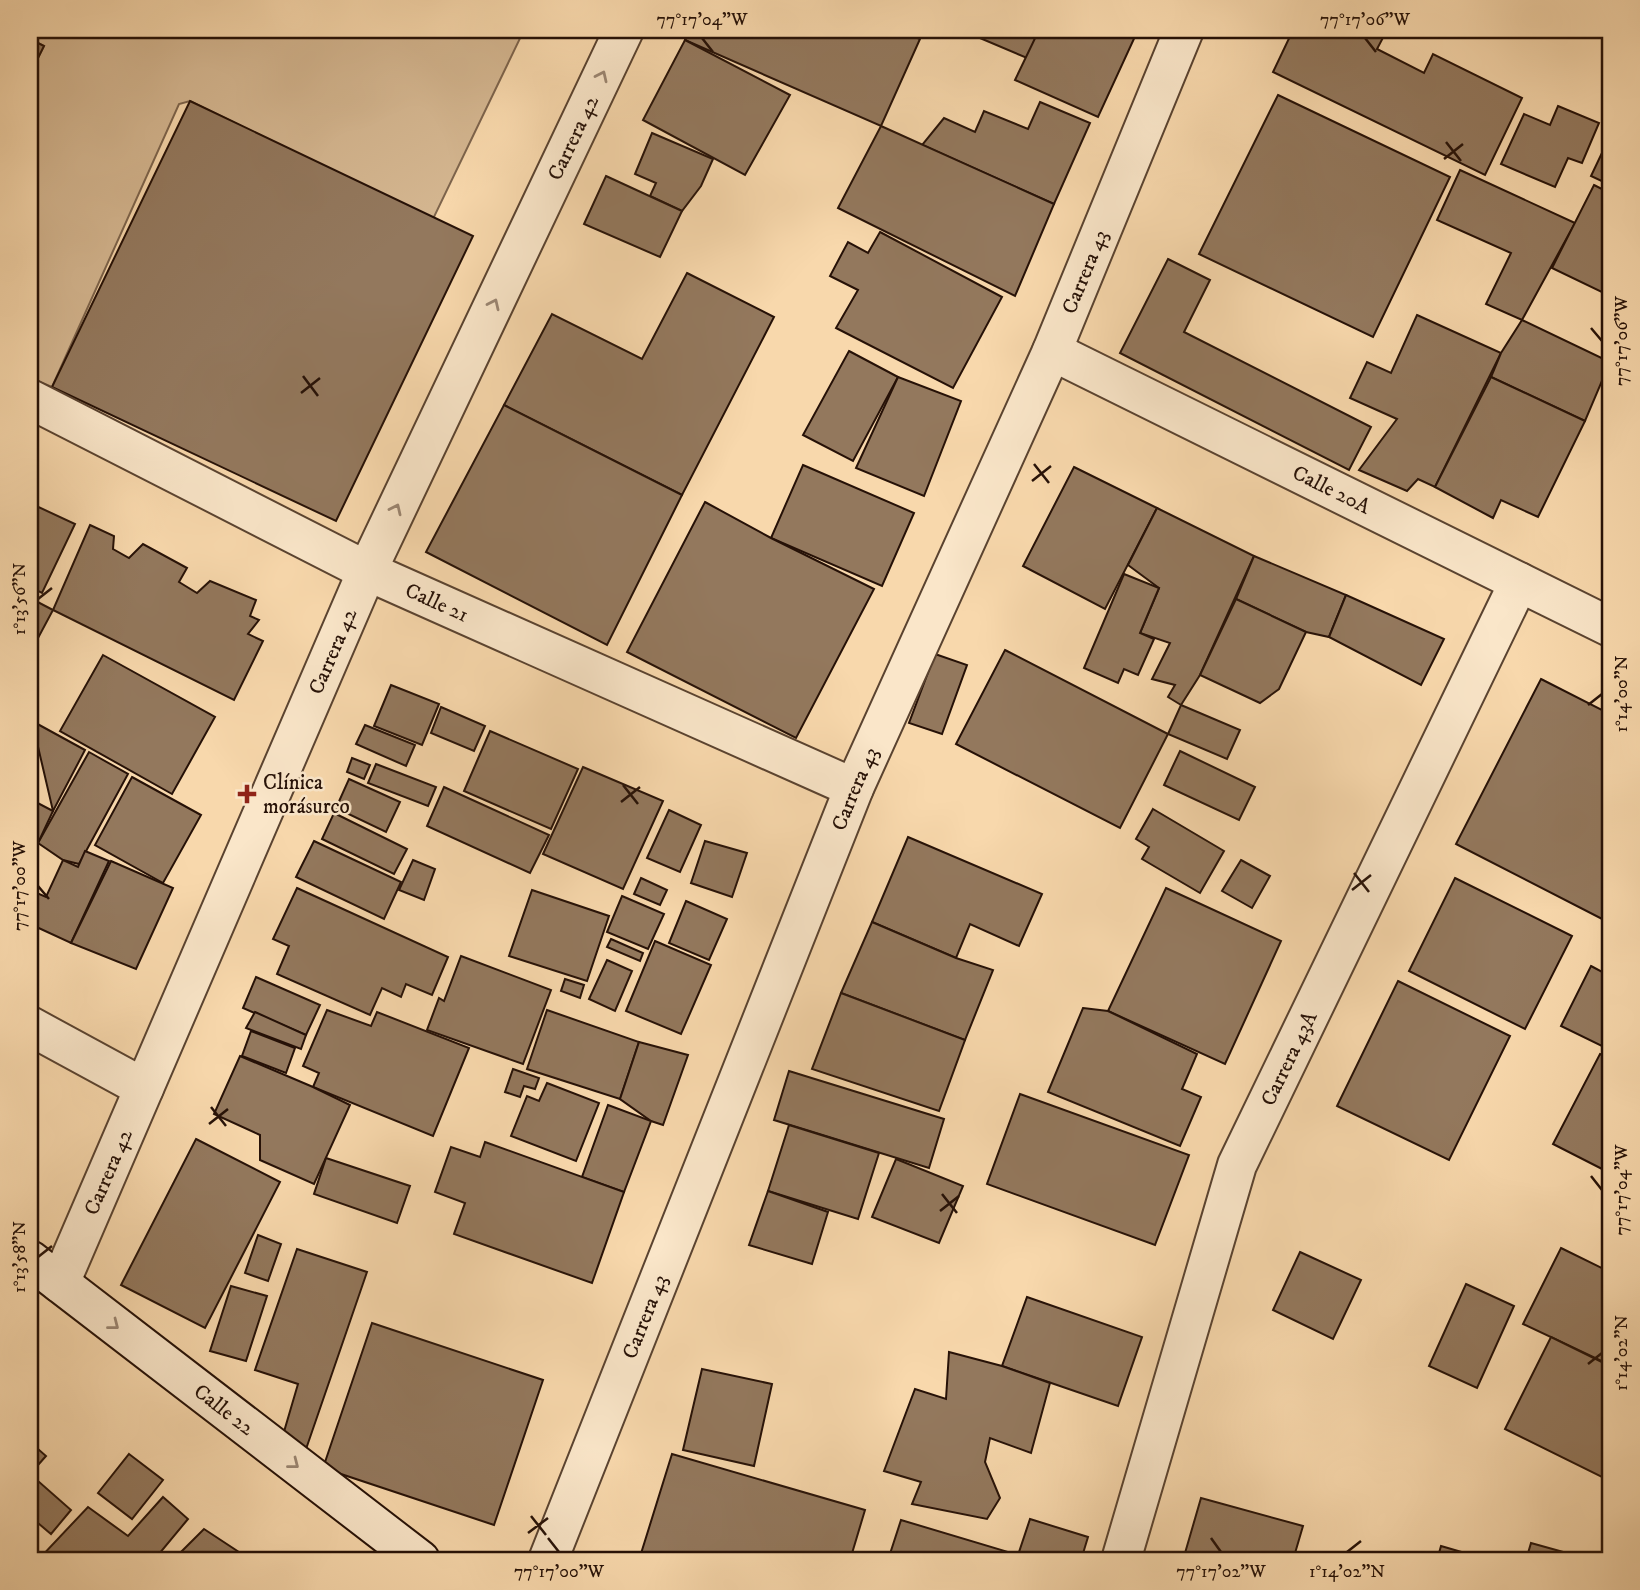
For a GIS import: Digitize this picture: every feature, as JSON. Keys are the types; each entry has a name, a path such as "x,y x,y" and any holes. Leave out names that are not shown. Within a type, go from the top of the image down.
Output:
{"street":[{"name":"Carrera 42","path":"60,1283 367,570 624,30"},
{"name":"Carrera 43","path":"548,1560 854,788 1052,351 1184,30"},
{"name":"Calle 20A","path":"1052,351 1610,627"},
{"name":"Calle 21","path":"30,399 367,570 854,788"},
{"name":"Carrera 43A","path":"1121,1560 1237,1165 1519,582"},
{"path":"30,1026 144,1088"},
{"name":"Calle 22","path":"30,1260 420,1560"}],"shaded area":[{"path":"30,30 524,30 433,219 190,101 179,104 52,387 30,378 30,74 44,46 30,39"}],"building":[{"path":"690,30 898,30 920,39 881,126 685,40"},
{"path":"961,30 1039,30 1027,58"},
{"path":"1039,30 1138,30 1098,117 1015,80"},
{"path":"1293,30 1387,30 1377,49 1424,73 1433,54 1522,98 1485,175 1273,72"},
{"path":"30,39 44,46 30,74"},
{"path":"685,40 790,95 745,175 643,120"},
{"path":"1278,95 1450,177 1373,337 1199,254"},
{"path":"190,101 473,236 336,521 52,387"},
{"path":"1040,102 1090,123 1054,204 922,145 944,118 975,132 984,111 1028,129"},
{"path":"1558,106 1599,123 1582,163 1568,158 1555,187 1501,164 1524,114 1550,125"},
{"path":"881,126 1054,204 1015,296 838,208"},
{"path":"652,133 713,159 701,186 682,211 650,196 656,183 635,174"},
{"path":"1610,136 1610,185 1591,176"},
{"path":"1460,170 1575,223 1522,320 1486,304 1511,253 1437,220"},
{"path":"606,176 682,211 660,257 584,224"},
{"path":"1594,185 1610,193 1610,296 1552,268"},
{"path":"880,232 1002,297 953,388 836,328 858,290 830,276 848,242 868,253"},
{"path":"1168,259 1210,280 1184,332 1371,427 1349,470 1120,353"},
{"path":"687,273 774,317 682,495 504,405 552,314 642,359"},
{"path":"1417,315 1501,353 1435,487 1418,479 1407,491 1359,470 1397,419 1350,398 1367,362 1391,373"},
{"path":"1522,320 1610,362 1585,421 1491,377 1501,353"},
{"path":"849,351 898,377 853,461 803,435"},
{"path":"898,377 961,401 924,496 856,468"},
{"path":"1491,377 1585,421 1538,517 1501,500 1493,518 1435,487"},
{"path":"504,405 682,495 607,645 426,552"},
{"path":"803,465 914,513 882,586 771,538"},
{"path":"1074,467 1157,508 1105,609 1023,566"},
{"path":"705,502 874,589 796,738 627,652"},
{"path":"32,504 75,524 42,593 30,587"},
{"path":"1157,508 1254,556 1200,675 1181,705 1168,697 1175,685 1152,679 1170,643 1140,633 1159,588 1128,565"},
{"path":"90,525 114,536 113,549 129,558 143,544 187,568 179,582 197,593 210,581 256,600 250,616 259,620 248,634 263,641 234,700 53,610"},
{"path":"1254,556 1346,595 1329,637 1306,632 1236,599"},
{"path":"1124,574 1159,588 1140,633 1154,639 1138,675 1124,669 1118,683 1084,668"},
{"path":"1346,595 1444,639 1421,685 1329,637"},
{"path":"30,598 53,610 30,653"},
{"path":"1236,599 1306,632 1279,689 1260,703 1200,675"},
{"path":"1005,650 1168,734 1120,828 956,744"},
{"path":"935,654 967,665 942,734 909,723"},
{"path":"103,655 215,717 172,794 60,731"},
{"path":"1541,679 1610,714 1610,923 1456,844"},
{"path":"391,685 439,704 422,745 374,726"},
{"path":"1181,705 1240,730 1227,759 1168,734"},
{"path":"441,707 485,726 474,751 431,733"},
{"path":"32,721 85,750 53,811"},
{"path":"365,725 415,745 406,766 356,744"},
{"path":"490,731 578,769 551,829 464,791"},
{"path":"1180,751 1255,787 1239,820 1164,785"},
{"path":"89,752 128,774 79,864 63,860 38,843"},
{"path":"352,758 370,765 364,779 347,772"},
{"path":"376,764 436,787 428,806 368,783"},
{"path":"583,767 663,801 623,889 543,854"},
{"path":"132,777 201,815 163,883 95,845"},
{"path":"349,779 400,802 386,832 336,808"},
{"path":"444,787 549,835 530,873 427,826"},
{"path":"30,799 53,811 38,843 30,839"},
{"path":"1153,809 1224,851 1200,893 1142,859 1149,847 1136,839"},
{"path":"669,810 701,825 680,872 647,858"},
{"path":"334,813 407,849 394,874 322,839"},
{"path":"908,837 1042,894 1019,946 970,924 956,958 872,922"},
{"path":"314,841 401,882 384,919 296,877"},
{"path":"705,841 747,853 732,897 691,883"},
{"path":"85,851 109,861 71,943 30,924 30,890 46,897 63,860 78,867"},
{"path":"413,860 435,869 424,900 399,890"},
{"path":"1241,860 1270,876 1252,908 1222,891"},
{"path":"111,861 173,888 136,969 71,943"},
{"path":"641,878 667,890 660,905 634,894"},
{"path":"1455,878 1572,936 1525,1029 1409,971"},
{"path":"297,888 448,957 432,995 406,984 401,997 382,988 370,1015 277,974 289,946 273,939"},
{"path":"1166,888 1281,941 1225,1064 1108,1011"},
{"path":"532,890 609,916 587,981 509,956"},
{"path":"622,896 664,914 648,949 607,932"},
{"path":"686,901 727,919 709,960 669,943"},
{"path":"872,922 956,958 993,970 965,1040 841,993"},
{"path":"611,939 643,953 640,961 607,947"},
{"path":"655,941 711,965 681,1034 626,1011"},
{"path":"461,956 551,990 523,1064 427,1030 439,998 444,1001"},
{"path":"607,960 632,971 615,1011 589,999"},
{"path":"1591,966 1610,976 1610,1050 1561,1026"},
{"path":"256,977 320,1005 306,1035 243,1008"},
{"path":"565,979 584,985 580,998 561,991"},
{"path":"1398,981 1510,1036 1449,1160 1337,1106"},
{"path":"841,993 965,1040 939,1111 812,1069"},
{"path":"1083,1008 1108,1011 1197,1054 1182,1089 1201,1097 1180,1146 1048,1092"},
{"path":"327,1010 371,1026 377,1012 469,1048 433,1136 313,1087 319,1073 303,1066"},
{"path":"547,1010 639,1042 620,1099 527,1069"},
{"path":"255,1012 306,1035 301,1049 246,1028"},
{"path":"251,1031 295,1048 286,1073 242,1056"},
{"path":"639,1042 688,1055 663,1125 651,1121 620,1099"},
{"path":"1600,1054 1610,1059 1610,1173 1553,1144"},
{"path":"240,1056 350,1105 314,1184 260,1160 260,1135 214,1114"},
{"path":"513,1069 539,1078 535,1089 524,1086 520,1097 505,1092"},
{"path":"789,1071 944,1119 929,1168 774,1120"},
{"path":"547,1083 599,1103 576,1161 511,1136 527,1096 539,1101"},
{"path":"1020,1094 1189,1155 1155,1245 987,1184"},
{"path":"608,1105 651,1121 624,1192 582,1177"},
{"path":"789,1125 879,1153 858,1219 768,1191"},
{"path":"196,1139 280,1182 205,1328 121,1285"},
{"path":"485,1142 624,1192 592,1283 454,1234 465,1203 435,1192 451,1147 480,1157"},
{"path":"326,1158 410,1186 397,1223 314,1194"},
{"path":"896,1159 963,1186 939,1243 872,1217"},
{"path":"768,1191 828,1212 812,1264 749,1245"},
{"path":"258,1235 281,1244 268,1281 245,1273"},
{"path":"1561,1248 1610,1272 1610,1365 1523,1324"},
{"path":"297,1249 367,1272 305,1452 281,1442 298,1384 255,1370"},
{"path":"1300,1252 1361,1280 1333,1339 1273,1310"},
{"path":"1466,1284 1514,1306 1477,1388 1429,1366"},
{"path":"231,1286 267,1296 246,1361 210,1351"},
{"path":"1027,1297 1142,1337 1118,1406 1002,1366"},
{"path":"372,1323 543,1380 494,1525 323,1468"},
{"path":"1551,1337 1610,1366 1610,1481 1505,1429"},
{"path":"949,1352 1002,1366 1050,1383 1031,1453 990,1438 985,1462 1000,1498 987,1519 912,1504 921,1482 884,1471 915,1389 946,1399"},
{"path":"702,1369 772,1384 754,1466 683,1450"},
{"path":"30,1442 46,1456 30,1474"},
{"path":"129,1454 163,1480 132,1519 98,1493"},
{"path":"672,1454 865,1510 850,1560 639,1560"},
{"path":"30,1474 71,1510 51,1534 32,1518 30,1521"},
{"path":"163,1497 188,1519 154,1560 38,1560 88,1507 128,1536"},
{"path":"1201,1498 1303,1526 1293,1560 1183,1560"},
{"path":"1030,1519 1088,1537 1081,1560 888,1560 901,1520 1018,1555"},
{"path":"204,1529 251,1560 194,1560 182,1551"},
{"path":"1531,1543 1592,1560 1526,1560"},
{"path":"1441,1546 1489,1560 1437,1560"}],"place":[{"name":"Clínica morásurco","path":"247,794"}]}
